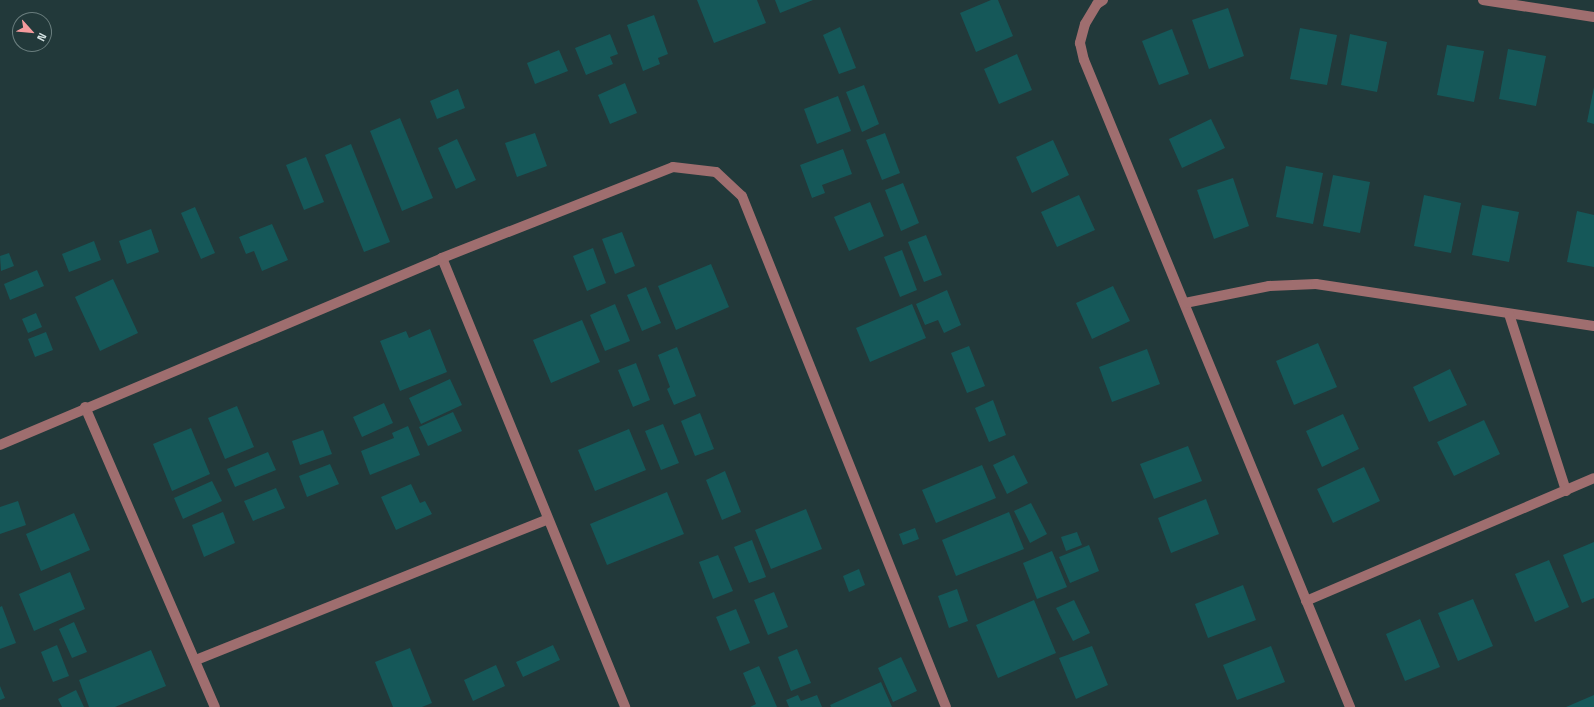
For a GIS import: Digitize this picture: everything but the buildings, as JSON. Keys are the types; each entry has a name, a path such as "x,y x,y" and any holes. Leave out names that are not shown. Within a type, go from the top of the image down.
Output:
{"street":[{"path":"1103,0 1097,4 1085,24 1080,43 1084,60 1350,707"},
{"path":"1483,0 1594,17"},
{"path":"0,445 85,407 442,258 673,167 716,172 742,196 946,707"},
{"path":"442,258 625,707"},
{"path":"1185,303 1269,286 1316,284 1594,326"},
{"path":"1508,314 1566,491"},
{"path":"85,407 196,660 215,707"},
{"path":"1306,601 1594,478"},
{"path":"196,660 548,519"}]}
